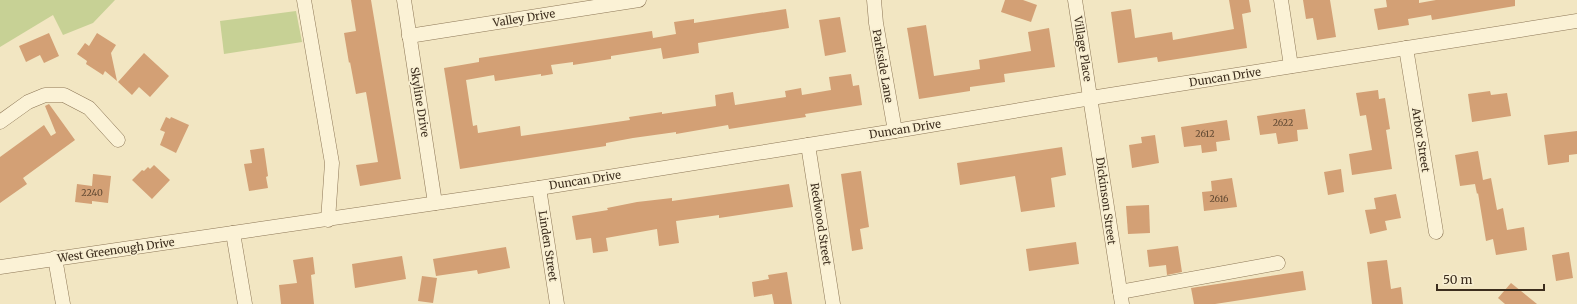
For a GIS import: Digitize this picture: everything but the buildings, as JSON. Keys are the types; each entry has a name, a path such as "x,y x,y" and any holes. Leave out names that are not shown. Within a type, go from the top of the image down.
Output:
{"street":[{"path":"304,0 332,163 328,220"},
{"name":"Skyline Drive","path":"404,0 435,203"},
{"name":"Valley Drive","path":"409,36 639,0"},
{"name":"Parkside Lane","path":"874,0 876,23 895,131"},
{"name":"Village Place","path":"1075,0 1091,98"},
{"path":"1281,0 1291,66"},
{"name":"Duncan Drive","path":"233,233 539,188 1577,21"},
{"name":"Arbor Street","path":"1406,48 1436,232"},
{"path":"0,122 28,102 45,95 64,95 89,108 118,140"},
{"name":"Dickinson Street","path":"1091,98 1121,298"},
{"name":"Redwood Street","path":"808,145 833,304"},
{"name":"Linden Street","path":"539,188 557,304"},
{"path":"233,233 244,304"},
{"name":"West Greenough Drive","path":"0,267 233,233"},
{"path":"56,258 63,304"},
{"path":"1121,298 1278,262"}],"green space":[{"path":"0,0 115,0 93,23 63,35 53,15 0,47"},
{"path":"296,11 302,42 224,54 220,21"}]}
